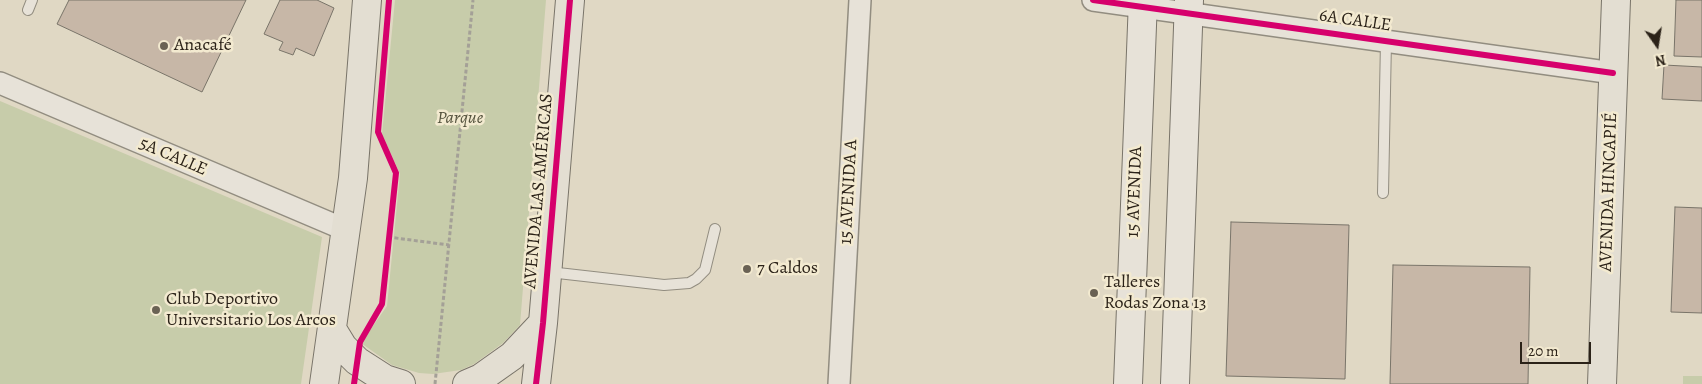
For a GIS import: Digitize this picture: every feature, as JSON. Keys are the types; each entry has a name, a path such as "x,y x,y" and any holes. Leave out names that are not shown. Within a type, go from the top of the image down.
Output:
{"main road":[{"path":"324,384 353,178 367,0"},
{"name":"AVENIDA LAS AMÉRICAS","path":"536,384 548,272 570,0"},
{"name":"AVENIDA HINCAPIÉ","path":"1602,384 1616,0"},
{"path":"467,384 481,378 512,356 543,323"},
{"path":"332,329 343,347 357,361 385,379 401,384"}],"street":[{"name":"15 AVENIDA A","path":"839,384 860,0"},
{"name":"6A CALLE","path":"1093,0 1189,7 1386,41 1613,73"},
{"name":"15 AVENIDA","path":"1128,384 1143,3"},
{"path":"1175,384 1189,7"},
{"name":"5A CALLE","path":"0,83 346,230"}],"lane":[{"path":"1383,193 1386,41"},
{"path":"548,272 664,285 689,283 696,280 705,270 715,229"}],"path":[{"path":"435,384 473,0"},
{"path":"388,247 390,228"},
{"path":"388,238 448,245"}],"green space":[{"name":"Parque","path":"395,0 546,0 520,325 503,343 474,364 461,370 433,374 419,373 392,365 361,343 387,306 400,174 382,134"},
{"name":"Club Deportivo Universitario Los Arcos","path":"0,101 322,237 301,384 0,384"},
{"path":"1683,376 1702,376 1702,384 1683,384"}],"building":[{"name":"Anacafé","path":"69,0 246,0 202,92 57,24"},
{"path":"280,0 317,0 334,8 314,56 296,48 293,55 279,50 283,42 264,34"},
{"path":"1676,0 1702,0 1702,57 1674,56"},
{"path":"1664,65 1702,67 1702,101 1662,99"},
{"path":"1675,207 1702,208 1702,313 1671,312"},
{"path":"1231,222 1349,225 1345,379 1226,376"},
{"path":"1393,265 1530,267 1528,384 1390,384"}],"cycle path":[{"path":"354,384 360,342 382,304 396,173 378,132 389,0"},
{"path":"536,384 543,323 570,0"},
{"path":"1093,0 1613,73"}],"place":[{"name":"Anacafé","path":"164,46"},
{"name":"7 Caldos","path":"747,269"},
{"name":"Talleres Rodas Zona 13","path":"1094,293"},
{"name":"Club Deportivo Universitario Los Arcos","path":"156,310"}]}
